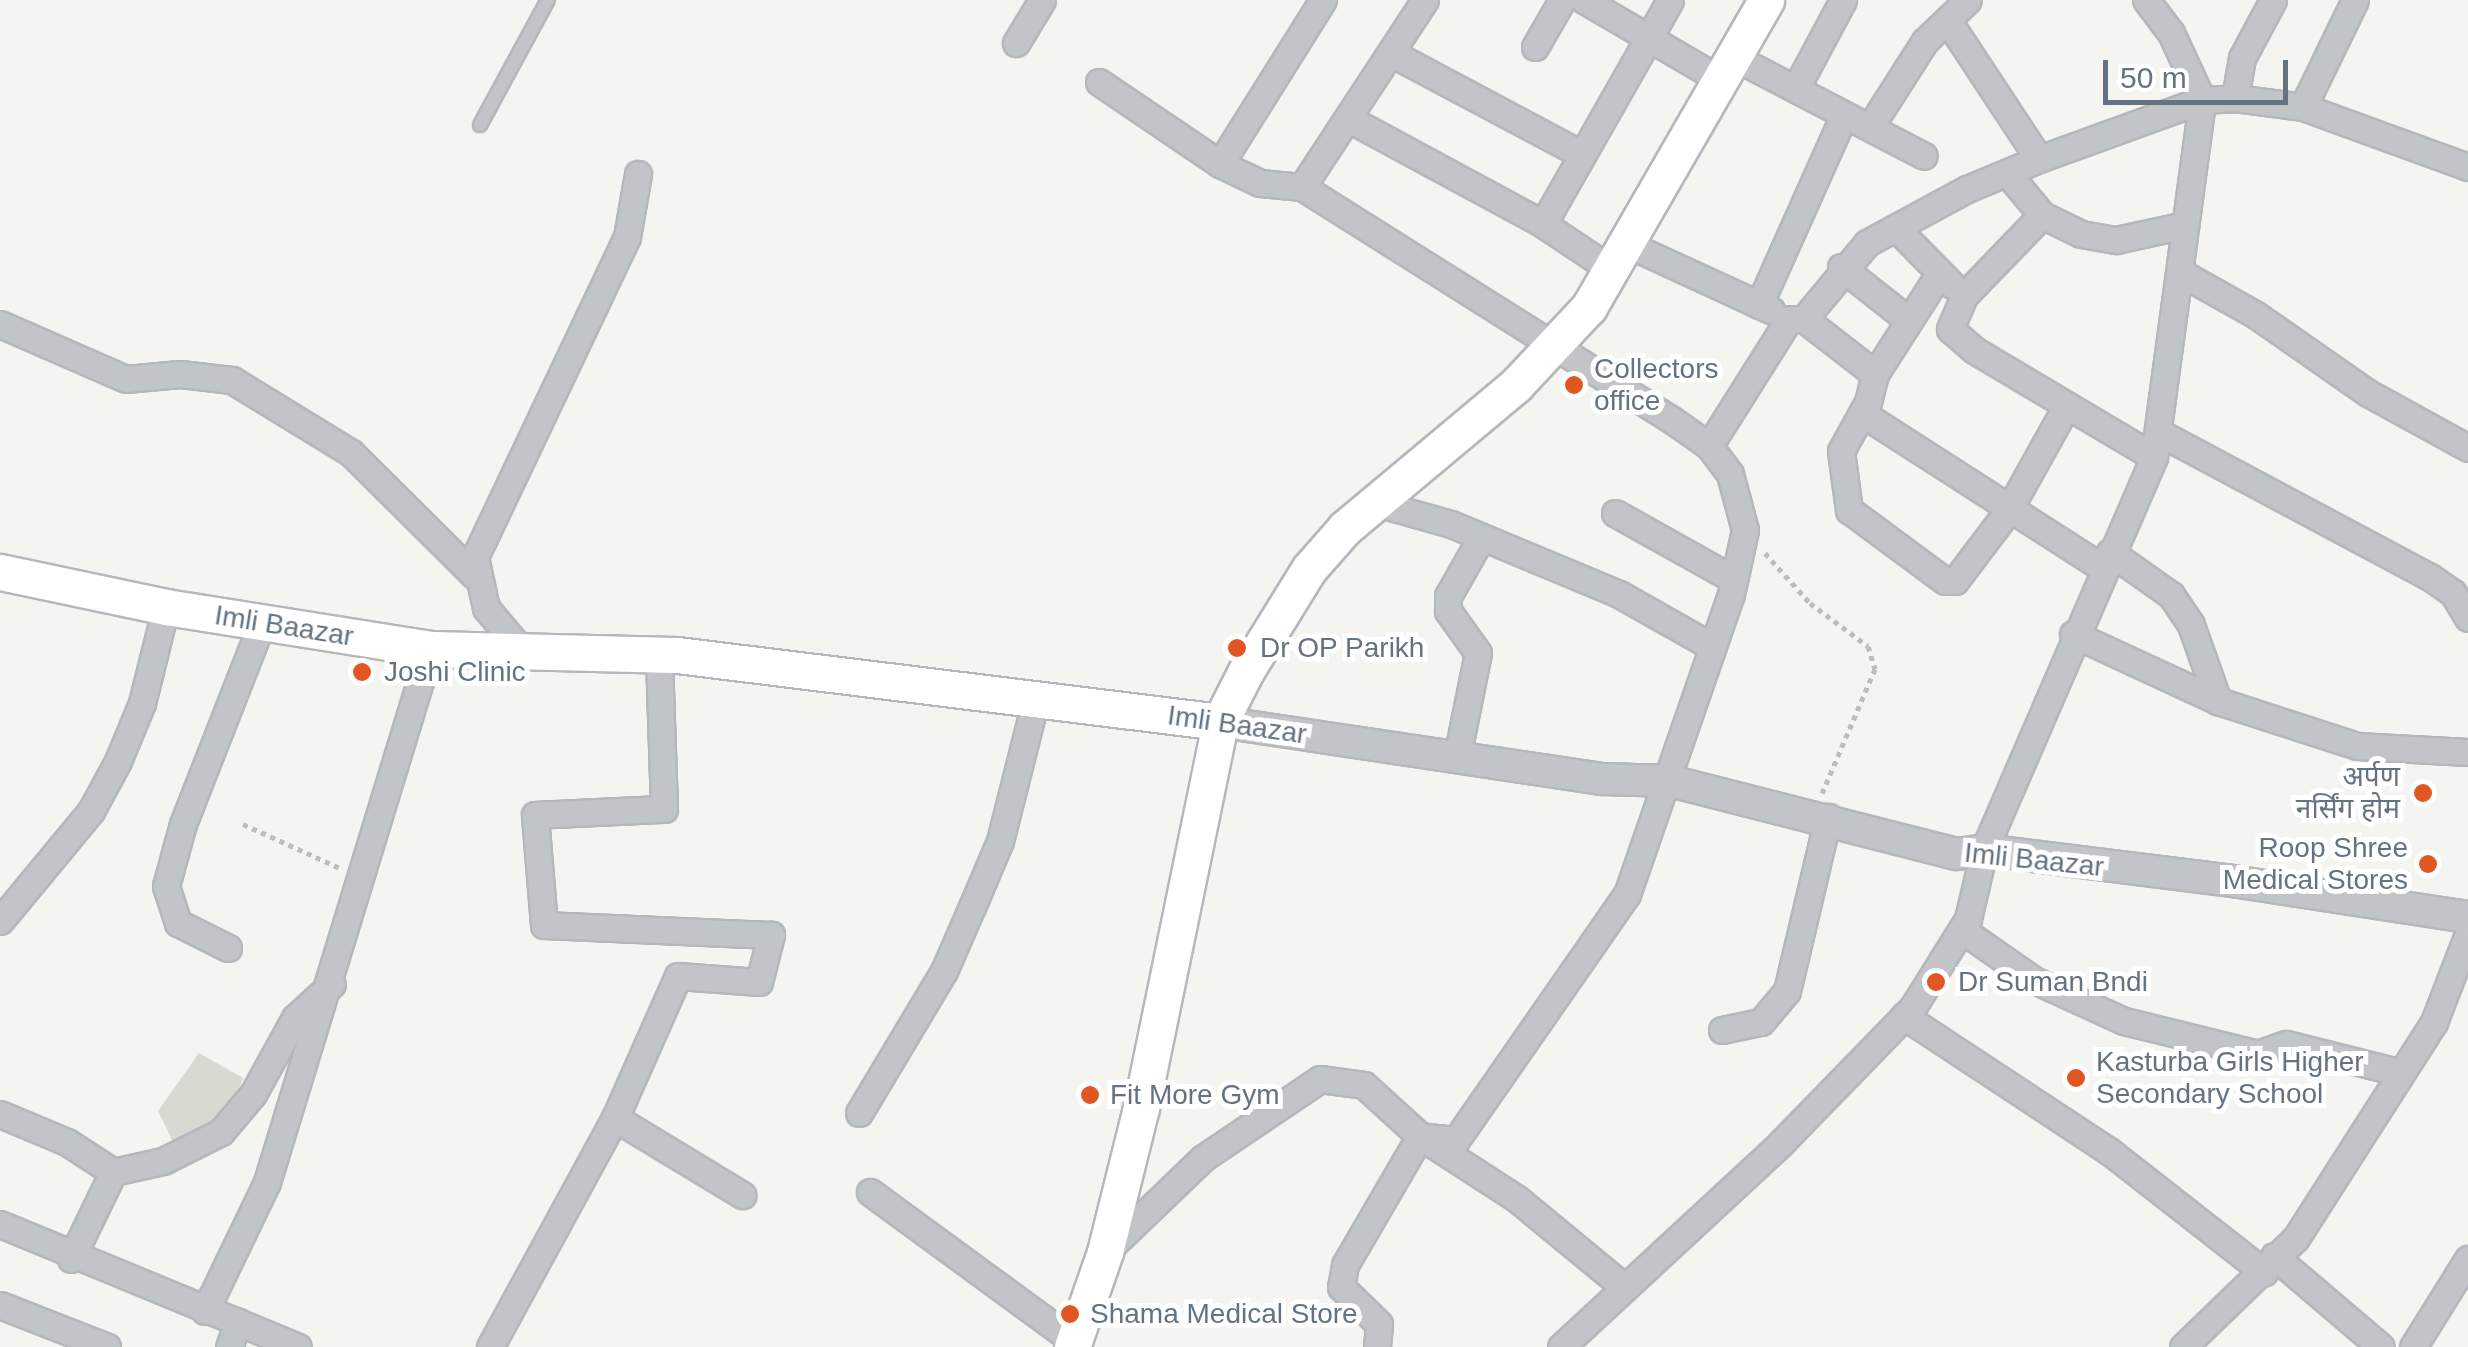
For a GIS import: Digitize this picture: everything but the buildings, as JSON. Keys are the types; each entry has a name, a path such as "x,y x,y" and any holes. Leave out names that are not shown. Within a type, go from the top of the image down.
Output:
{"main road":[{"path":"1074,1344 1105,1252 1220,722 1308,569 1376,503 1554,348 1619,257 1766,0"},
{"name":"Imli Baazar","path":"0,572 166,608 430,649 658,656 1037,695 1220,722"}],"street":[{"path":"1016,43 1042,0"},
{"path":"1220,164 1324,0"},
{"path":"1302,186 1394,54 1424,0"},
{"path":"1535,47 1562,0"},
{"path":"1584,0 1726,68 1796,88 1924,156"},
{"path":"1542,224 1670,0"},
{"path":"1796,88 1843,0"},
{"path":"1870,127 1925,41 1968,0"},
{"path":"1560,1347 1780,1144 1904,1016 1962,930 1984,850 2156,444 2183,274 2185,225 2202,100 2171,34 2146,0"},
{"path":"2234,98 2242,58 2273,0"},
{"path":"2303,107 2355,0"},
{"path":"1948,21 2040,159"},
{"path":"1394,54 1580,153"},
{"path":"1099,82 1220,164 1260,183 1302,186 1709,446 1730,474 1745,530 1733,579 1708,645 1670,781 1627,894 1456,1140 1420,1136"},
{"path":"1709,446 1797,319 1841,268 1896,228 2040,159 2202,100 2234,98 2303,107 2468,167"},
{"path":"1758,304 1844,115"},
{"path":"1349,119 1542,224 1619,257 1797,319 1874,374"},
{"path":"523,652 486,608 474,575 475,557 627,237 638,174"},
{"path":"2008,174 2042,215 2081,234 2116,240 2185,225"},
{"path":"2042,215 1964,296 1950,329 1958,337 2066,405 2156,444 2430,577 2452,593 2468,618"},
{"path":"1896,228 1964,296"},
{"path":"1841,268 1908,320"},
{"path":"1939,274 1874,374 1863,414 1841,452 1849,510 1945,581 1962,573 2008,511 2066,405"},
{"path":"2183,274 2468,448"},
{"path":"0,324 126,378 180,374 232,380 351,453 474,575"},
{"path":"1863,414 2008,511 2171,594 2191,624 2218,701"},
{"path":"1376,503 1480,538 1619,594 1708,645"},
{"path":"1615,513 1733,579"},
{"path":"1457,758 1478,653 1448,610 1448,596 1480,538"},
{"path":"0,921 91,810 118,762 142,703 166,608"},
{"path":"228,948 178,923 166,886 183,824 262,622"},
{"path":"2073,634 2218,701 2356,746 2468,752"},
{"path":"205,1311 267,1182 332,984 356,875 430,649"},
{"path":"490,1347 615,1118 678,976 759,982 770,935 544,925 535,814 664,809 658,656"},
{"path":"859,1114 944,971 972,907 1000,841 1037,695"},
{"name":"Imli Baazar","path":"1220,722 1603,779 1670,781 1824,806 1957,854 1984,850 2468,917"},
{"path":"1722,1030 1761,1022 1787,991 1824,806"},
{"path":"1962,930 2034,980 2124,1020 2258,1054 2286,1044 2398,1072"},
{"path":"2182,1347 2296,1238 2398,1072 2434,1022 2468,934"},
{"path":"0,1114 67,1142 113,1172 162,1162 220,1132 253,1094 295,1018 332,984"},
{"path":"1904,1016 2108,1151 2376,1345"},
{"path":"1105,1252 1203,1158 1320,1079 1364,1085 1420,1136 1516,1198 1625,1288"},
{"path":"615,1118 742,1195"},
{"path":"1377,1347 1378,1324 1341,1287 1345,1265 1420,1136"},
{"path":"72,1259 113,1172"},
{"path":"870,1192 1074,1344"},
{"path":"0,1224 72,1259 298,1347"},
{"path":"2413,1347 2468,1259"},
{"path":"0,1305 107,1347"},
{"path":"229,1347 238,1322"}],"lane":[{"path":"480,124 548,0"}],"path":[{"path":"1745,530 1810,602 1868,646 1875,669 1824,806"},
{"path":"242,824 356,875"}],"shaded area":[{"path":"199,1053 243,1078 226,1123 176,1148 158,1111"}],"place":[{"name":"Collectors office","path":"1574,385"},
{"name":"Dr OP Parikh","path":"1237,648"},
{"name":"Joshi Clinic","path":"362,672"},
{"name":"अर्पण नर्सिंग होम","path":"2423,793"},
{"name":"Roop Shree Medical Stores","path":"2428,864"},
{"name":"Dr Suman Bndi","path":"1936,982"},
{"name":"Kasturba Girls Higher Secondary School","path":"2076,1078"},
{"name":"Fit More Gym","path":"1090,1095"},
{"name":"Shama Medical Store","path":"1070,1314"}]}
